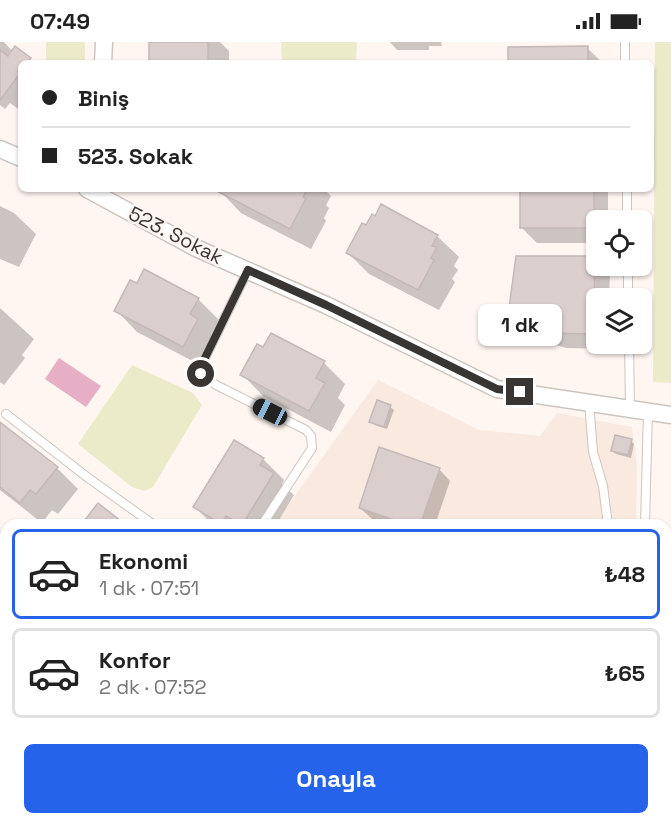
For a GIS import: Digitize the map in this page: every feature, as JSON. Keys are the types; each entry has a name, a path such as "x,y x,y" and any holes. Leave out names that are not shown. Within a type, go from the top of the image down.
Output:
{"street":[{"path":"103,60 104,42"},
{"path":"0,149 18,157"},
{"name":"523. Sokak","path":"95,192 196,248 326,305 497,389 630,407 671,415"}],"lane":[{"path":"625,42 625,60"},
{"path":"627,192 627,210"},
{"path":"248,270 201,366 201,374 216,385 306,430 311,436 312,448 266,519"},
{"path":"629,354 630,407"},
{"path":"589,402 593,452 603,486 607,519"},
{"path":"645,519 648,411"},
{"path":"6,414 146,519"}],"shaded area":[{"path":"59,358 101,386 86,407 45,379"},
{"path":"378,380 479,430 540,436 557,413 632,427 637,466 636,519 278,519"}],"green space":[{"path":"46,42 85,42 85,60 46,60"},
{"path":"281,42 357,42 356,60 282,60"},
{"path":"655,42 671,42 671,383 653,382"},
{"path":"132,365 193,393 202,405 153,487 144,491 132,487 78,444"}],"building":[{"path":"149,42 208,42 208,60 149,60"},
{"path":"15,46 31,58 18,60 18,76 0,100 0,50 8,56"},
{"path":"588,46 588,60 508,60 508,47"},
{"path":"219,192 306,192 303,197 306,198 290,229"},
{"path":"520,192 594,192 594,210 586,210 586,228 520,228"},
{"path":"381,204 438,235 432,246 437,247 431,258 434,260 418,290 346,253 362,223 366,225 372,214 375,216"},
{"path":"516,256 586,256 586,276 594,276 594,288 586,288 586,334 549,333 523,326 508,315"},
{"path":"144,269 199,298 190,314 198,319 183,347 114,311 130,280 137,283"},
{"path":"271,333 325,361 316,378 325,383 309,411 240,375 257,344 263,347"},
{"path":"377,400 391,405 384,427 369,422"},
{"path":"0,422 58,467 36,494 30,490 20,503 0,487"},
{"path":"615,435 632,439 628,455 611,451"},
{"path":"234,440 264,458 260,465 274,473 246,519 231,519 226,516 224,519 213,519 193,507"},
{"path":"379,447 440,468 422,519 391,519 359,508"},
{"path":"98,503 118,519 86,519"}],"route":[{"path":"201,374 201,366 248,270 326,305 497,389 520,392"}]}
